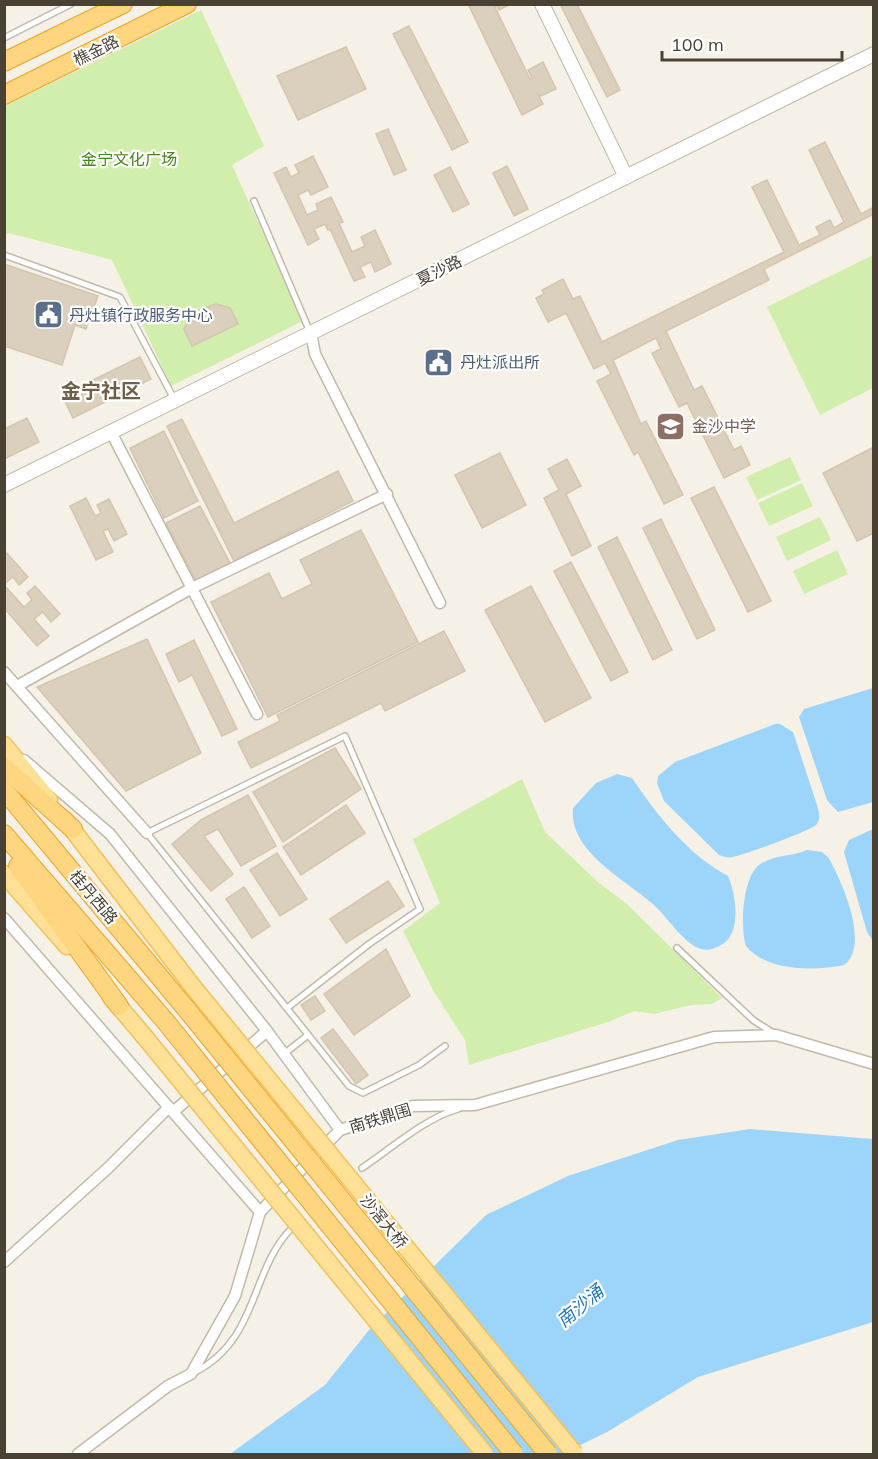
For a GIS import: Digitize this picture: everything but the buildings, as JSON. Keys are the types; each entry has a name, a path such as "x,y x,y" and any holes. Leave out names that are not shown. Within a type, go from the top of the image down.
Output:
{"highway":[{"name":"樵金路","path":"4,95 187,4"},
{"name":"樵金路","path":"4,62 120,5"},
{"path":"4,767 73,829"},
{"name":"桂丹西路","path":"4,789 183,1005"},
{"name":"桂丹西路","path":"4,834 166,1022 514,1455"},
{"path":"4,847 119,1006"},
{"name":"沙滘大桥","path":"183,1005 548,1455"}],"main road":[{"name":"沙滘大桥","path":"4,744 73,829 194,988 575,1455"},
{"path":"4,874 144,1036 485,1455"}],"street":[{"path":"542,4 626,177"},
{"name":"夏沙路","path":"4,485 873,54"},
{"path":"310,333 315,354 440,603"},
{"path":"111,432 257,714"},
{"path":"17,686 192,588 387,494"},
{"path":"4,672 147,833"},
{"path":"4,744 110,834 267,1031 340,1130"},
{"path":"4,918 260,1212"},
{"path":"4,1262 171,1110 267,1031"},
{"name":"南铁鼎围","path":"191,1374 235,1296 260,1212 340,1130 413,1106 476,1105 714,1036 776,1035 873,1064"},
{"path":"78,1455 168,1386 191,1374"}],"lane":[{"path":"4,38 71,4"},
{"path":"254,201 310,333"},
{"path":"4,255 120,297 174,401"},
{"path":"286,1008 369,944 420,909 345,736 147,833 286,1008 349,1086 363,1094 419,1065 444,1046"},
{"path":"677,948 753,1020 776,1035"},
{"path":"284,1054 308,1035"},
{"path":"362,1168 449,1112 476,1105"},
{"path":"191,1374 213,1363 247,1318 267,1267 284,1236 292,1228"}],"green space":[{"name":"金宁文化广场","path":"201,10 264,146 232,165 303,321 171,386 112,260 9,233 5,235 5,106"},
{"path":"873,255 873,388 820,415 767,307"},
{"path":"790,457 801,480 757,500 746,477"},
{"path":"802,483 813,506 769,526 758,503"},
{"path":"820,517 831,540 787,561 776,537"},
{"path":"837,550 848,574 804,594 793,571"},
{"path":"522,779 545,832 599,883 627,904 722,998 712,1004 691,1005 654,1014 634,1011 608,1022 469,1065 465,1040 434,992 403,931 440,903 413,839"}],"water":[{"path":"873,688 873,802 838,812 827,800 799,717 804,709"},
{"path":"780,724 793,732 818,808 818,822 804,831 750,852 731,857 719,855 664,801 657,783 658,776 675,762"},
{"path":"617,774 632,778 674,833 700,857 728,876 736,914 732,934 727,941 704,950 694,946 654,905 602,864 580,838 574,824 573,808 596,783"},
{"path":"874,829 873,941 867,932 844,852 849,840"},
{"path":"807,850 822,852 828,857 846,896 851,912 855,943 852,956 844,965 792,968 766,961 746,946 743,927 744,901 750,878 755,869 767,860"},
{"name":"南沙涌","path":"750,1129 873,1139 873,1322 698,1377 607,1432 562,1454 230,1454 325,1385 369,1330 486,1215 568,1176 678,1140"}],"place":[{"name":"丹灶镇行政服务中心","path":"48,315"},
{"name":"丹灶派出所","path":"439,362"},
{"name":"金沙中学","path":"671,426"}],"district":[{"name":"金宁社区","path":"101,390"}]}
